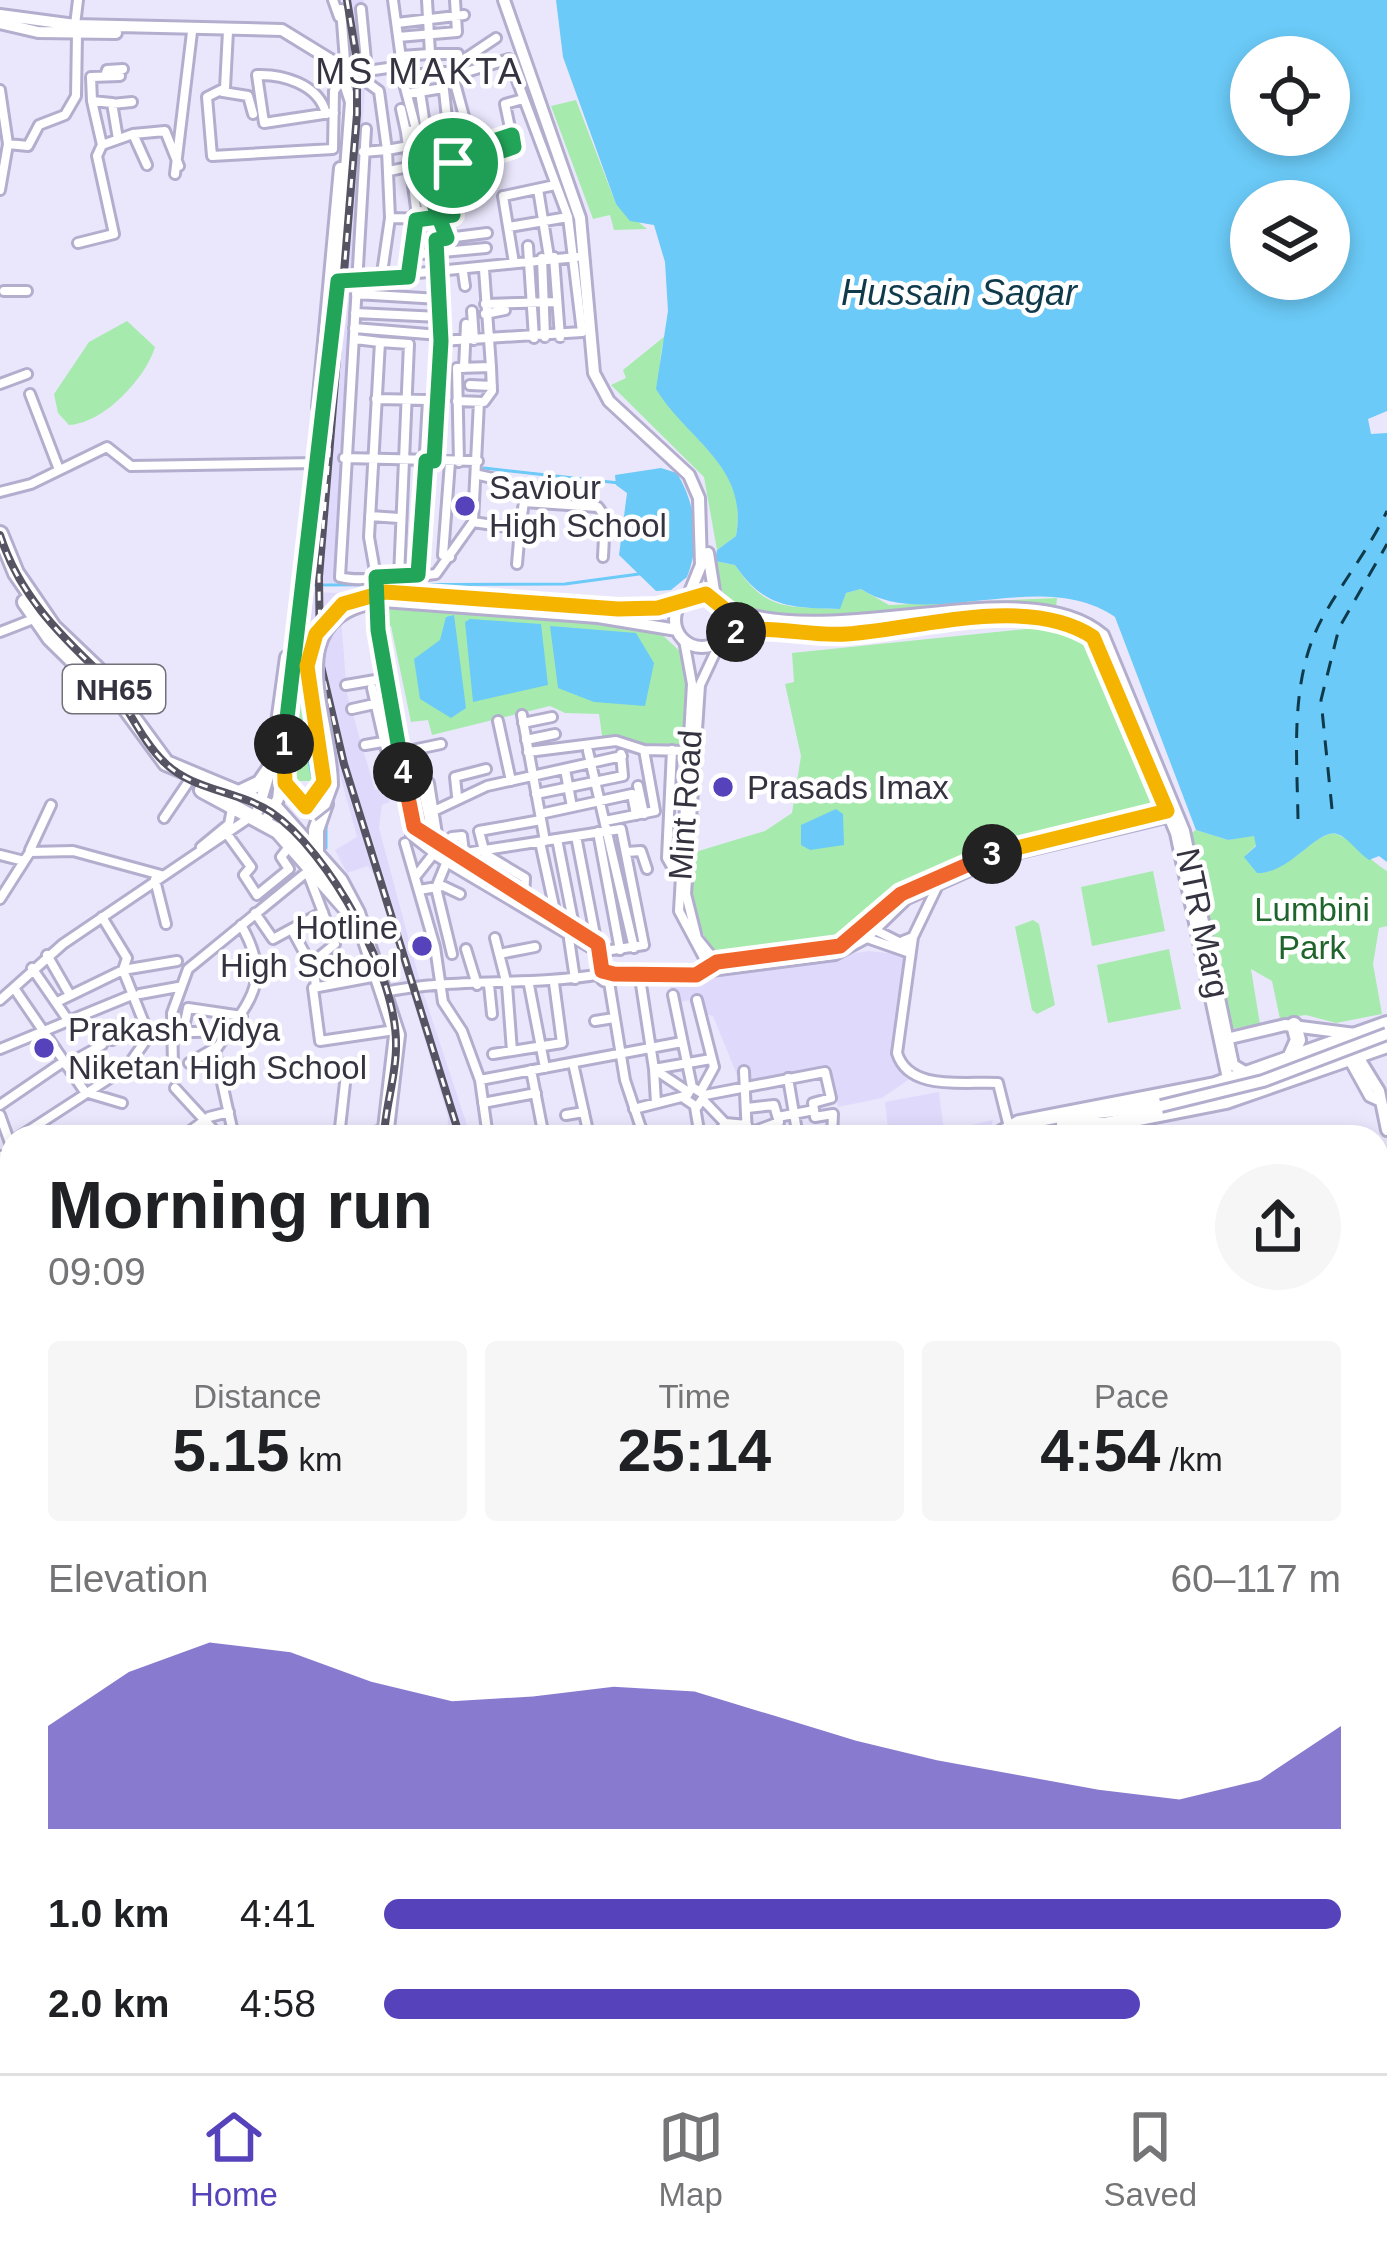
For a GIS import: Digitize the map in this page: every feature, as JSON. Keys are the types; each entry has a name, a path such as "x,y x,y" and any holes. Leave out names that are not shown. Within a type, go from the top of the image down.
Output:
{"highway":[{"name":"NH65","path":"0,534 16,573 50,631 98,668 166,764 275,822"},
{"name":"NH65","path":"0,558 36,618 101,686 158,767 234,802"},
{"path":"234,802 276,768"},
{"path":"314,812 312,863 349,914 372,977 388,1030 389,1081"},
{"path":"275,822 351,900 385,992 398,1046 382,1125"},
{"path":"1046,1125 1228,1082 1387,1024"},
{"path":"1289,1060 1297,1047 1294,1025"},
{"path":"1109,1125 1232,1099 1356,1057 1387,1040"},
{"path":"1079,1118 1101,1125"}],"main road":[{"path":"508,0 587,237 595,347 608,388 698,478 707,503 705,564 729,619 723,637 703,647 681,635 597,612"},
{"path":"0,19 76,30 276,34 297,42 344,78"},
{"path":"76,30 282,30 316,47 344,78 350,102 338,281 276,768 275,822 314,812"},
{"path":"315,466 344,78"},
{"path":"681,635 685,599 705,564"},
{"path":"314,812 332,770 315,668 326,632 360,604 383,601 597,612 658,608 685,599 720,602"},
{"name":"NTR Marg","path":"720,602 761,620 818,625 1023,610 1071,616 1097,630 1118,664 1184,831 1232,1099"},
{"name":"NTR Marg","path":"723,637 748,630 849,634 969,619 1035,619 1079,628 1097,643 1168,814 1234,1068 1254,1072"},
{"path":"276,768 290,792 314,812"},
{"path":"1223,1039 1294,1025 1358,1034"},
{"path":"1079,1118 1162,1108 1280,1081 1387,1040"},
{"path":"1327,1046 1356,1057 1379,1094 1386,1125"}],"street":[{"path":"8,144 28,146 39,125 65,116 76,96 78,0"},
{"path":"333,0 342,24"},
{"path":"393,0 416,129 406,132"},
{"path":"427,0 430,54"},
{"path":"398,37 458,32 455,0"},
{"path":"253,114 246,94 223,92 207,97 212,156 333,148 330,113 334,91 344,78 341,9"},
{"path":"361,9 368,83 379,91 389,171 390,218 381,280"},
{"path":"397,22 460,15"},
{"path":"223,92 228,31"},
{"path":"78,243 114,234 97,156 103,145 133,134 166,131 177,170 192,32"},
{"path":"367,71 402,66 430,54 458,54 460,62 496,38"},
{"path":"354,334 469,340 582,332 577,257 568,217 507,57 453,76 402,66"},
{"path":"442,72 453,163 514,147 506,104 523,99"},
{"path":"103,145 91,77 121,73"},
{"path":"257,75 297,80 330,113 264,123 257,75"},
{"path":"453,76 472,146"},
{"path":"407,94 443,88"},
{"path":"0,90 8,144 0,190"},
{"path":"420,92 425,122 447,119"},
{"path":"92,101 132,102"},
{"path":"112,104 118,139"},
{"path":"401,109 416,220 408,277"},
{"path":"366,129 340,578 377,581 436,574 450,557 473,522 478,402"},
{"path":"133,134 147,165"},
{"path":"451,155 512,135"},
{"path":"426,149 449,143"},
{"path":"364,152 409,146"},
{"path":"431,197 450,196 479,180 478,159"},
{"path":"389,171 437,161"},
{"path":"422,165 447,238"},
{"path":"514,263 501,197 555,185"},
{"path":"538,189 560,337"},
{"path":"390,218 453,215 450,196"},
{"path":"509,227 568,217"},
{"path":"412,239 487,233"},
{"path":"418,575 440,338 439,299 445,278 436,240"},
{"path":"528,246 545,337"},
{"path":"410,255 487,248"},
{"path":"338,281 445,278 549,257 577,257"},
{"path":"533,338 549,257"},
{"path":"457,401 484,402 492,386 484,269"},
{"path":"463,272 465,286"},
{"path":"1,288 27,291"},
{"path":"356,294 439,299"},
{"path":"485,309 557,302"},
{"path":"485,309 505,310"},
{"path":"464,368 472,311"},
{"path":"355,313 440,317"},
{"path":"466,324 469,340"},
{"path":"354,334 409,344 399,577"},
{"path":"380,342 370,516 377,581 403,779 414,827 436,847"},
{"path":"450,557 443,555 454,462 457,368 491,367"},
{"path":"0,384 27,374"},
{"path":"470,385 492,386"},
{"path":"30,394 58,467"},
{"path":"376,399 433,400"},
{"path":"0,492 31,484 107,447 131,466 315,466"},
{"path":"344,458 478,461"},
{"path":"478,475 505,481 524,502 598,506 605,530 603,556"},
{"path":"517,564 524,502"},
{"path":"370,516 399,518"},
{"path":"473,522 520,529"},
{"path":"587,528 605,530"},
{"path":"0,632 36,618"},
{"name":"Mint Road","path":"681,635 696,685 683,911"},
{"name":"Mint Road","path":"710,963 683,911 681,866 696,685 723,637"},
{"path":"346,685 388,678"},
{"path":"372,688 393,780 403,779"},
{"path":"352,709 392,700"},
{"path":"552,717 523,719 557,920"},
{"path":"498,721 511,781"},
{"path":"526,740 555,734"},
{"path":"365,745 400,739"},
{"path":"528,752 618,741 644,750 688,751"},
{"path":"536,794 625,775 618,741"},
{"path":"403,752 441,744"},
{"path":"414,750 436,847 446,866 598,948 634,948 645,943 622,831 604,828"},
{"path":"465,861 472,852 485,854 576,836 655,808 644,750"},
{"path":"673,750 667,862 681,866"},
{"path":"588,751 620,950"},
{"path":"434,811 478,789 622,756"},
{"path":"457,796 455,778 486,769"},
{"path":"565,770 572,807"},
{"path":"474,772 478,789"},
{"path":"416,876 436,847 428,783"},
{"path":"164,818 187,784"},
{"path":"638,786 640,814"},
{"path":"524,900 525,878 485,854 479,831 632,794 640,814"},
{"path":"182,864 229,824 234,802"},
{"path":"0,899 30,852 51,805"},
{"path":"385,992 440,984 507,986 606,975 696,975 710,963 840,946 867,933 901,894 1012,853 1168,814"},
{"path":"0,1000 16,991 47,955 227,834 275,822 281,857 289,869 257,895 244,875 251,867 227,834"},
{"path":"604,828 634,948"},
{"path":"452,837 462,836 465,861"},
{"path":"576,836 625,1080 640,1125"},
{"path":"486,1125 480,1080 440,984 408,839 465,861 557,920 572,935"},
{"path":"557,839 575,979"},
{"path":"30,852 73,850 159,877"},
{"path":"626,852 641,851 646,869"},
{"path":"2,857 24,861"},
{"path":"172,1067 178,987 201,953 312,863 335,948 312,966"},
{"path":"446,866 436,888 452,954"},
{"path":"159,877 166,924"},
{"path":"940,880 908,939 897,1053 901,1067 911,1076 998,1083 1003,1125"},
{"path":"419,890 436,888 460,894"},
{"path":"255,913 271,939 323,912"},
{"path":"102,917 127,958 123,970 136,994 146,1033"},
{"path":"189,1063 217,1047 242,1016 259,964 241,925"},
{"path":"292,930 312,966 321,1043 388,1030"},
{"path":"867,933 908,939"},
{"path":"867,933 908,952"},
{"path":"495,938 507,986 512,1051"},
{"path":"499,954 535,947"},
{"path":"466,949 477,985"},
{"path":"47,955 70,995"},
{"path":"57,1002 123,970 177,961"},
{"path":"32,968 70,1023"},
{"path":"316,987 372,977"},
{"path":"640,978 656,1103"},
{"path":"493,1054 562,1043 554,983"},
{"path":"490,985 492,1014"},
{"path":"529,985 545,1068"},
{"path":"0,1049 136,994 178,987"},
{"path":"16,991 85,1092 122,1103 111,1078"},
{"path":"673,994 700,1125"},
{"path":"175,999 188,1001 188,1030 231,1031"},
{"path":"696,1095 713,1073 697,1000"},
{"path":"188,1008 242,1016"},
{"path":"595,1021 614,1018"},
{"path":"112,1040 146,1033"},
{"path":"36,1125 111,1078 146,1033"},
{"path":"480,1080 682,1042"},
{"path":"0,1106 101,1045"},
{"path":"217,1047 232,1125"},
{"path":"654,1069 711,1059"},
{"path":"573,1063 587,1125"},
{"path":"654,1069 696,1095 730,1125"},
{"path":"531,1070 542,1125"},
{"path":"744,1071 747,1125"},
{"path":"634,1109 825,1072 831,1098 813,1103 815,1117 833,1114 833,1125"},
{"path":"340,1125 346,1074"},
{"path":"788,1078 796,1125"},
{"path":"175,1088 206,1125"},
{"path":"483,1103 536,1094"},
{"path":"748,1108 774,1105 775,1125"},
{"path":"778,1117 814,1110"},
{"path":"196,1125 229,1112"},
{"path":"566,1115 584,1112"}],"shaded area":[{"path":"342,0 364,0 359,20 365,86 335,583 310,582 356,99 353,39"},
{"path":"313,592 339,593 347,694 375,790 387,788 390,802 382,805 379,828 422,989 467,1125 448,1125 376,878 368,866 347,873 335,850 357,837 319,697 310,630"},
{"path":"869,951 905,955 893,1055 908,1080 882,1098 838,1107 831,1067 741,1085 713,1016 692,1011 689,1000 676,1003 668,982"},
{"path":"939,1092 943,1125 887,1125 885,1102"}],"green space":[{"path":"576,100 616,204 647,229 614,230 610,215 593,219 551,106"},
{"path":"127,321 155,347 150,359 133,385 109,408 69,425 58,413 54,394 89,342"},
{"path":"665,336 660,369 666,395 714,456 737,504 736,536 717,550 704,477 611,385 626,378 623,370"},
{"path":"715,561 735,565 757,591 791,606 839,609 846,593 861,589 889,605 1057,598 1056,609 882,621 787,617 750,608 723,594"},
{"path":"382,604 657,630 685,656 688,669 684,753 603,743 599,714 565,713 550,706 432,735 428,720 411,722 391,626 382,628"},
{"path":"1045,627 1083,643 1101,667 1155,807 996,844 903,885 837,937 723,960 699,924 692,853 765,831 792,813 801,756 785,684 794,682 792,653"},
{"path":"297,661 321,781 290,781"},
{"name":"Lumbini Park","path":"1196,830 1228,840 1254,835 1257,844 1247,854 1257,873 1282,865 1333,834 1347,839 1387,871 1387,926 1379,928 1373,964 1382,1014 1336,1023 1306,1015 1280,1019 1272,981 1251,969 1260,1024 1231,1029 1190,834"},
{"path":"1153,871 1165,931 1092,946 1081,887"},
{"path":"1033,920 1039,924 1055,1005 1037,1014 1032,1010 1015,927"},
{"path":"1169,949 1181,1009 1108,1023 1097,965"}],"water":[{"name":"Hussain Sagar","path":"556,0 1387,0 1387,411 1368,419 1371,434 1387,433 1387,862 1379,856 1369,860 1343,837 1332,834 1282,866 1257,873 1244,857 1256,846 1254,836 1228,840 1196,830 1115,617 1086,603 1019,597 917,604 887,600 861,589 846,593 840,609 807,608 768,598 735,565 715,561 717,550 736,536 733,491 713,455 656,389 668,311 665,262 654,225 630,221 616,204 563,57"},
{"path":"661,468 677,473 683,485 695,537 687,577 671,590 656,591 619,555 627,493 616,485 615,475"},
{"path":"454,615 466,708 451,718 420,699 414,659 440,640 446,617"},
{"path":"465,622 541,624 548,685 473,702"},
{"path":"550,626 636,633 654,663 645,706 594,702 558,688"},
{"path":"836,809 843,814 844,845 810,850 801,845 801,825"}],"waterway":[{"path":"484,468 619,483"},
{"path":"316,790 304,713 311,585 565,584 639,574"},
{"path":"326,816 326,848"}],"ferry route":[{"path":"1298,819 1298,715 1305,663 1324,615 1387,511"},
{"path":"1332,809 1321,700 1339,628 1387,544"}],"railway":[{"path":"347,0 357,61 357,114 319,577 320,662 344,764 456,1125"},
{"path":"0,535 29,594 109,683 164,762 188,779 271,812 293,830 337,885 373,952 394,1018 396,1058 385,1125"}],"place":[{"name":"Saviour High School","path":"465,506"},
{"name":"Prasads Imax","path":"723,787"},
{"name":"Hotline High School","path":"422,946"},
{"name":"Prakash Vidya Niketan High School","path":"44,1048"}],"district":[{"name":"MS MAKTA","path":"420,71"}],"route":[{"path":"453,163 451,155 512,135 514,147 478,159 479,180 474,182 462,185 456,190 450,196 431,197 435,219 443,218 447,238 436,240 441,341 434,461 426,461 418,575 376,577 377,587 376,605 378,630 414,827 439,841 449,854 598,944 602,971 608,968 614,974 640,978 696,975 711,971 717,962 840,946 855,938 901,894 1000,850 1167,811 1097,643 1079,628 1035,619 969,619 849,634 748,630 724,635 727,611 717,598 706,594 658,608 385,592 370,594 356,598 343,604 322,623 308,655 324,782 306,807 295,798 281,769 338,281 408,277 416,220 435,219 453,215 450,196 462,185 479,180 478,159 453,163"}]}
